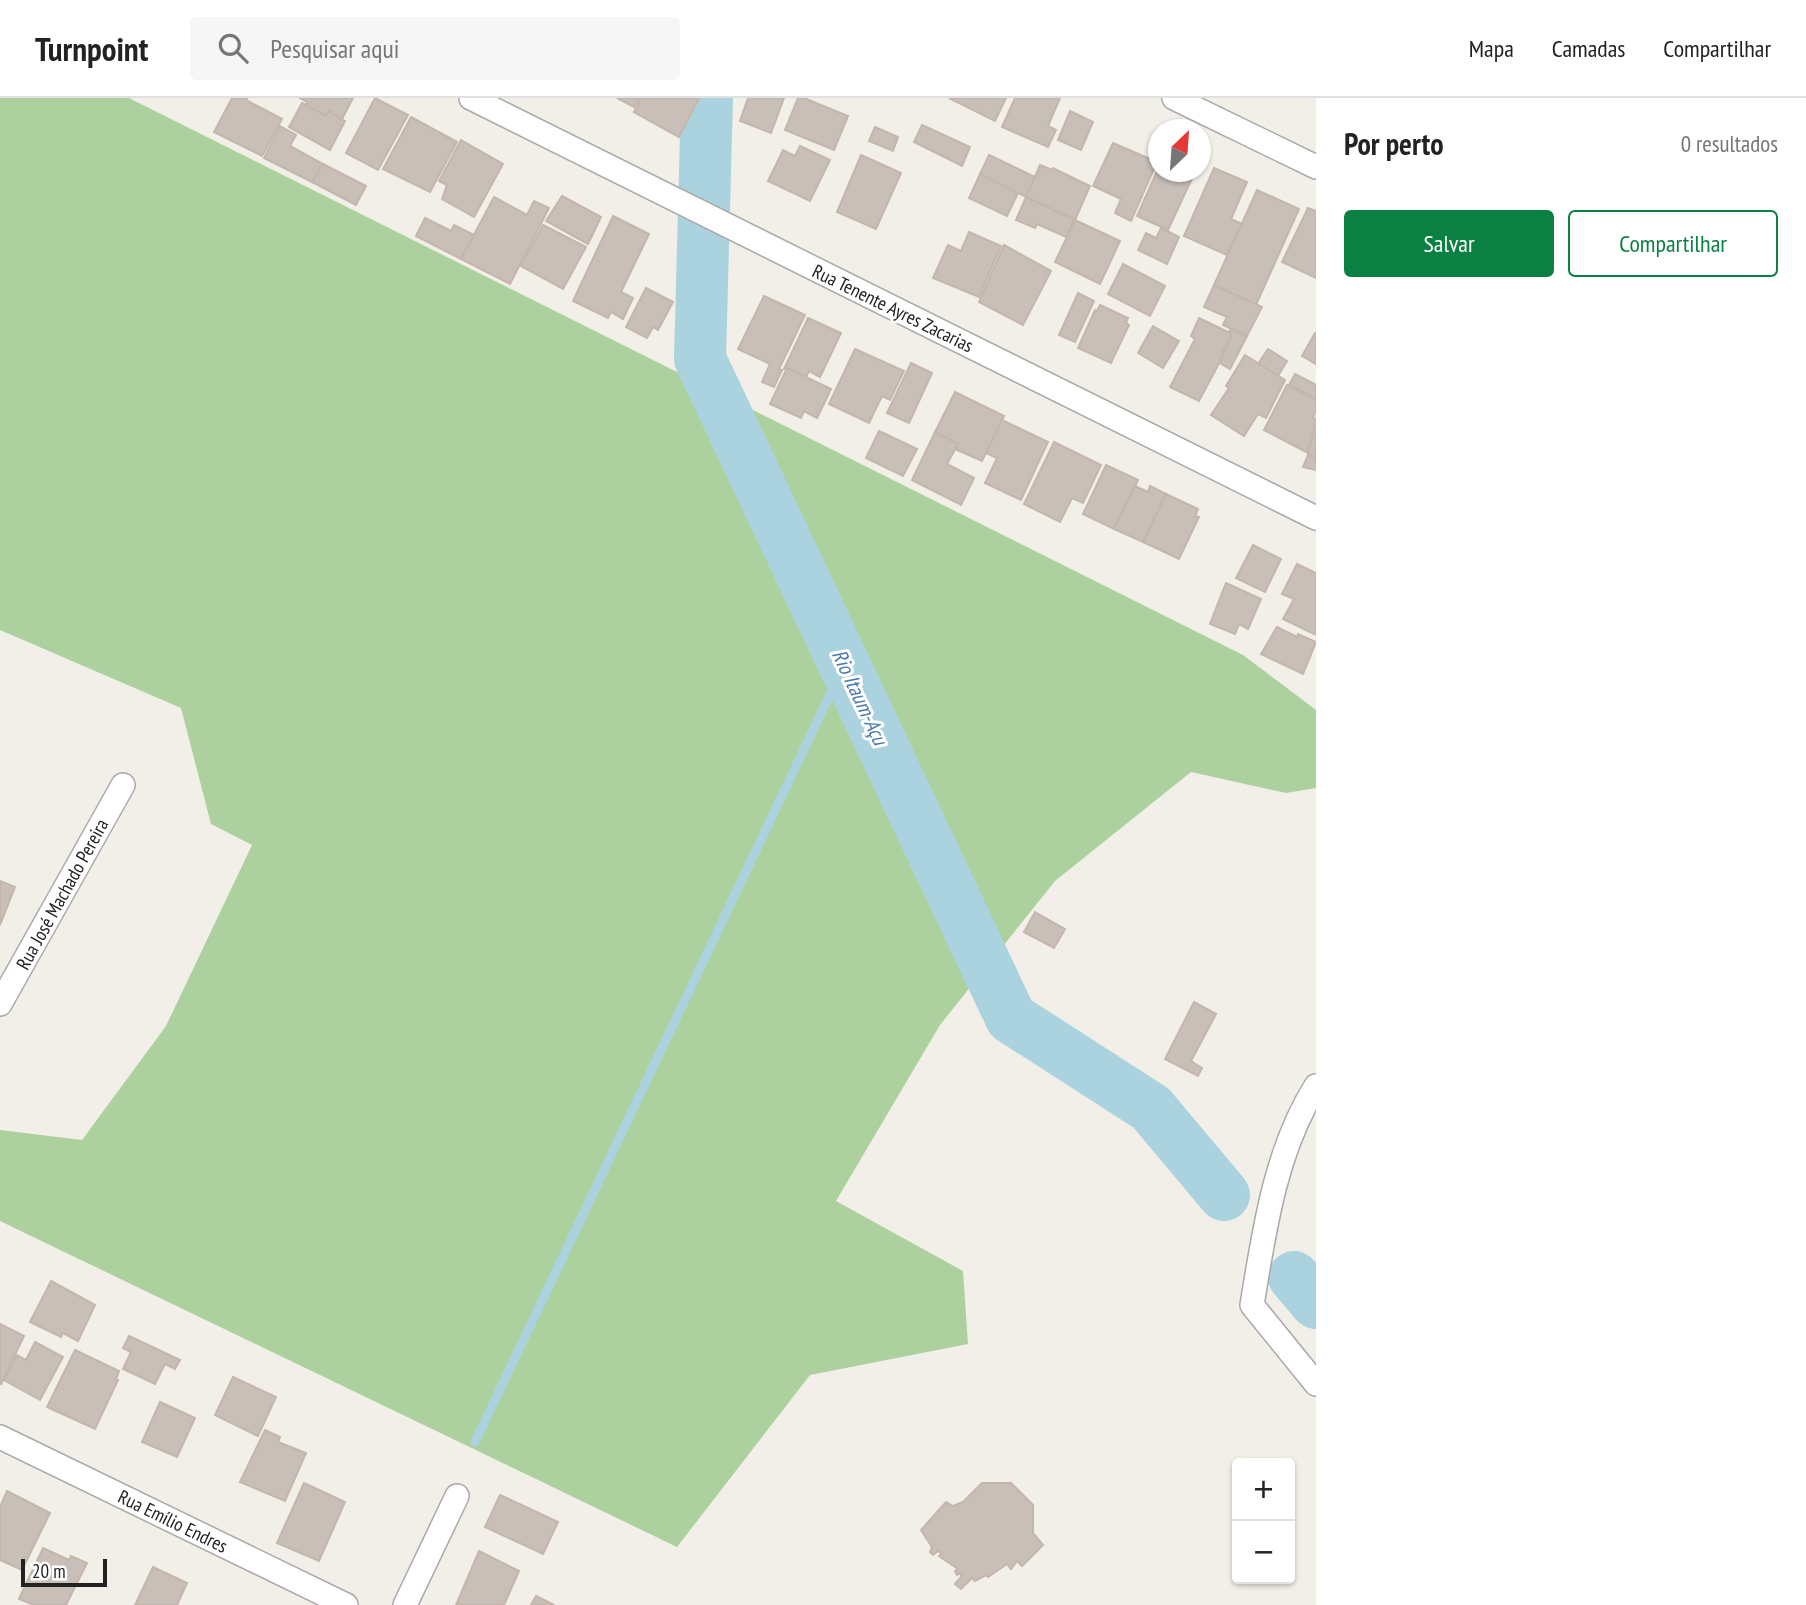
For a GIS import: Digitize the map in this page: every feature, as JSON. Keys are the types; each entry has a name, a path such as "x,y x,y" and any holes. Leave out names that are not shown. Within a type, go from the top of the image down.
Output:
{"street":[{"name":"Rua Tenente Ayres Zacarias","path":"471,98 1316,519"},
{"path":"1174,98 1316,167"},
{"name":"Rua José Machado Pereira","path":"0,1004 123,785"},
{"path":"1316,1086 1285,1151 1269,1205 1252,1305 1316,1384"},
{"name":"Rua Emílio Endres","path":"0,1437 346,1605"},
{"path":"404,1605 457,1496"}],"green space":[{"path":"0,98 129,98 1243,655 1316,710 1316,788 1286,793 1191,772 1055,881 940,1025 836,1201 963,1271 968,1344 810,1375 677,1547 0,1221 0,1130 82,1140 166,1026 252,845 211,824 181,708 0,630"}],"building":[{"path":"232,98 247,98 246,100 282,119 262,156 214,132"},
{"path":"300,98 353,98 342,119 329,111 326,116 306,105 307,102"},
{"path":"375,98 408,115 378,170 346,153"},
{"path":"617,98 639,98 634,107"},
{"path":"641,98 699,98 679,137 634,112"},
{"path":"748,98 784,98 771,133 740,121"},
{"path":"798,98 848,116 834,150 785,130"},
{"path":"949,98 1006,98 995,121"},
{"path":"1015,98 1060,98 1048,126 1056,130 1048,147 1002,127"},
{"path":"302,103 326,116 329,111 345,121 330,150 289,127"},
{"path":"1070,111 1093,122 1081,150 1058,140"},
{"path":"411,117 457,142 430,192 383,169"},
{"path":"922,125 970,147 962,166 914,142"},
{"path":"280,126 296,135 290,146 323,164 312,182 264,158"},
{"path":"875,127 898,137 893,151 869,141"},
{"path":"461,140 503,164 474,217 442,199 447,185 439,181"},
{"path":"1113,143 1148,158 1148,182 1131,221 1115,213 1121,199 1093,186"},
{"path":"800,146 830,160 810,201 768,181 783,150 795,156"},
{"path":"861,155 901,173 876,229 837,212"},
{"path":"989,155 1035,177 1026,197 980,174"},
{"path":"323,164 366,186 356,205 312,182"},
{"path":"1040,165 1052,170 1053,168 1090,186 1075,220 1026,197"},
{"path":"1214,168 1247,182 1231,219 1242,224 1227,255 1184,236 1208,182 1211,182"},
{"path":"980,174 1018,193 1007,216 969,198"},
{"path":"1152,182 1190,182 1168,230 1137,216"},
{"path":"1257,190 1299,209 1256,305 1214,285"},
{"path":"562,196 601,217 588,244 546,221"},
{"path":"494,197 527,215 534,201 549,208 510,284 461,259"},
{"path":"1026,197 1075,220 1066,237 1037,224 1035,228 1016,220"},
{"path":"1308,208 1316,211 1316,278 1282,262"},
{"path":"613,216 649,234 621,292 633,298 623,319 611,312 608,318 573,301"},
{"path":"425,218 451,231 454,225 474,235 461,259 416,236"},
{"path":"1075,220 1120,241 1100,284 1055,262"},
{"path":"543,225 586,247 563,289 521,266"},
{"path":"1161,228 1179,237 1167,264 1138,250 1146,233 1156,238"},
{"path":"969,232 1001,246 979,297 933,278 948,245 961,251"},
{"path":"1004,245 1051,271 1023,325 979,302"},
{"path":"1123,264 1165,286 1150,316 1108,294"},
{"path":"1214,285 1262,307 1247,336 1223,325 1227,317 1204,307"},
{"path":"646,288 673,302 658,330 653,327 647,338 626,327"},
{"path":"1078,293 1094,301 1075,342 1059,335"},
{"path":"764,296 805,315 779,369 782,370 774,387 762,382 770,364 738,349"},
{"path":"1100,305 1128,318 1126,323 1129,325 1111,363 1078,348 1095,310 1097,311"},
{"path":"808,318 841,333 820,377 809,371 806,377 784,369"},
{"path":"1199,318 1232,334 1199,401 1170,387 1195,339 1191,336"},
{"path":"1153,326 1179,341 1163,368 1138,353"},
{"path":"1231,329 1247,336 1230,369 1220,363 1232,334 1229,332"},
{"path":"1316,333 1316,364 1302,356"},
{"path":"855,349 904,371 890,400 882,396 869,423 829,404"},
{"path":"1268,349 1287,361 1278,376 1258,364"},
{"path":"1245,355 1285,380 1266,418 1258,414 1244,436 1211,415 1229,388 1226,386"},
{"path":"911,363 932,373 909,423 887,413"},
{"path":"787,368 831,389 817,418 804,411 801,418 770,404"},
{"path":"1295,374 1316,385 1316,399 1289,385"},
{"path":"1287,385 1316,399 1313,417 1316,420 1308,453 1264,430"},
{"path":"955,392 1004,416 982,461 955,449 958,444 935,432"},
{"path":"1002,420 1048,442 1021,500 985,483 997,458 986,453"},
{"path":"1316,420 1316,457 1308,455"},
{"path":"879,431 917,449 903,476 866,458"},
{"path":"935,432 958,444 947,464 974,478 961,505 912,480"},
{"path":"1054,442 1101,465 1083,503 1072,498 1060,522 1024,504"},
{"path":"1308,455 1316,457 1316,470 1303,467"},
{"path":"1106,465 1138,480 1114,529 1083,514"},
{"path":"1135,486 1148,492 1150,486 1166,494 1143,542 1114,529"},
{"path":"1166,494 1198,509 1195,516 1199,517 1179,559 1143,542"},
{"path":"1253,545 1281,559 1265,592 1236,578"},
{"path":"1297,564 1316,573 1316,635 1283,619 1294,599 1282,594"},
{"path":"1226,583 1261,599 1248,629 1239,624 1235,634 1210,624"},
{"path":"1277,627 1297,637 1298,634 1316,642 1303,674 1261,654"},
{"path":"0,881 15,887 0,925"},
{"path":"1035,912 1065,929 1054,948 1024,932"},
{"path":"1194,1002 1216,1014 1191,1061 1202,1068 1198,1076 1165,1059"},
{"path":"51,1281 95,1305 78,1341 63,1333 61,1337 30,1322"},
{"path":"0,1324 24,1336 1,1384 0,1383"},
{"path":"129,1336 180,1360 175,1369 165,1364 155,1384 123,1369 131,1352 123,1348"},
{"path":"35,1342 63,1357 40,1400 4,1380 17,1355 26,1360"},
{"path":"75,1350 119,1371 118,1380 95,1429 47,1407"},
{"path":"233,1377 276,1397 258,1436 215,1415"},
{"path":"160,1402 195,1418 177,1457 142,1442"},
{"path":"265,1430 280,1437 278,1442 306,1453 285,1501 240,1482"},
{"path":"304,1483 345,1502 319,1561 277,1543"},
{"path":"982,1483 1011,1483 1033,1505 1033,1533 1043,1545 1022,1566 1017,1561 1011,1569 1007,1564 988,1577 986,1575 975,1581 972,1578 961,1589 955,1584 962,1576 959,1573 957,1575 955,1571 958,1569 939,1556 942,1553 938,1551 933,1555 930,1552 932,1547 921,1530 946,1502 953,1506 963,1502"},
{"path":"7,1491 50,1513 22,1570 0,1560 0,1507"},
{"path":"500,1495 558,1522 543,1554 485,1527"},
{"path":"43,1548 69,1560 71,1556 87,1563 66,1605 34,1605 19,1599"},
{"path":"479,1551 519,1571 504,1605 456,1605"},
{"path":"153,1567 187,1583 177,1605 135,1605"},
{"path":"536,1596 554,1605 531,1605"}],"waterway":[{"name":"Rio Itaum-Açu","path":"707,98 700,359 1011,1018 1151,1108 1224,1195"},
{"path":"475,1442 844,665"},
{"name":"Rio Itaum-Açu","path":"1294,1277 1316,1303"}]}
